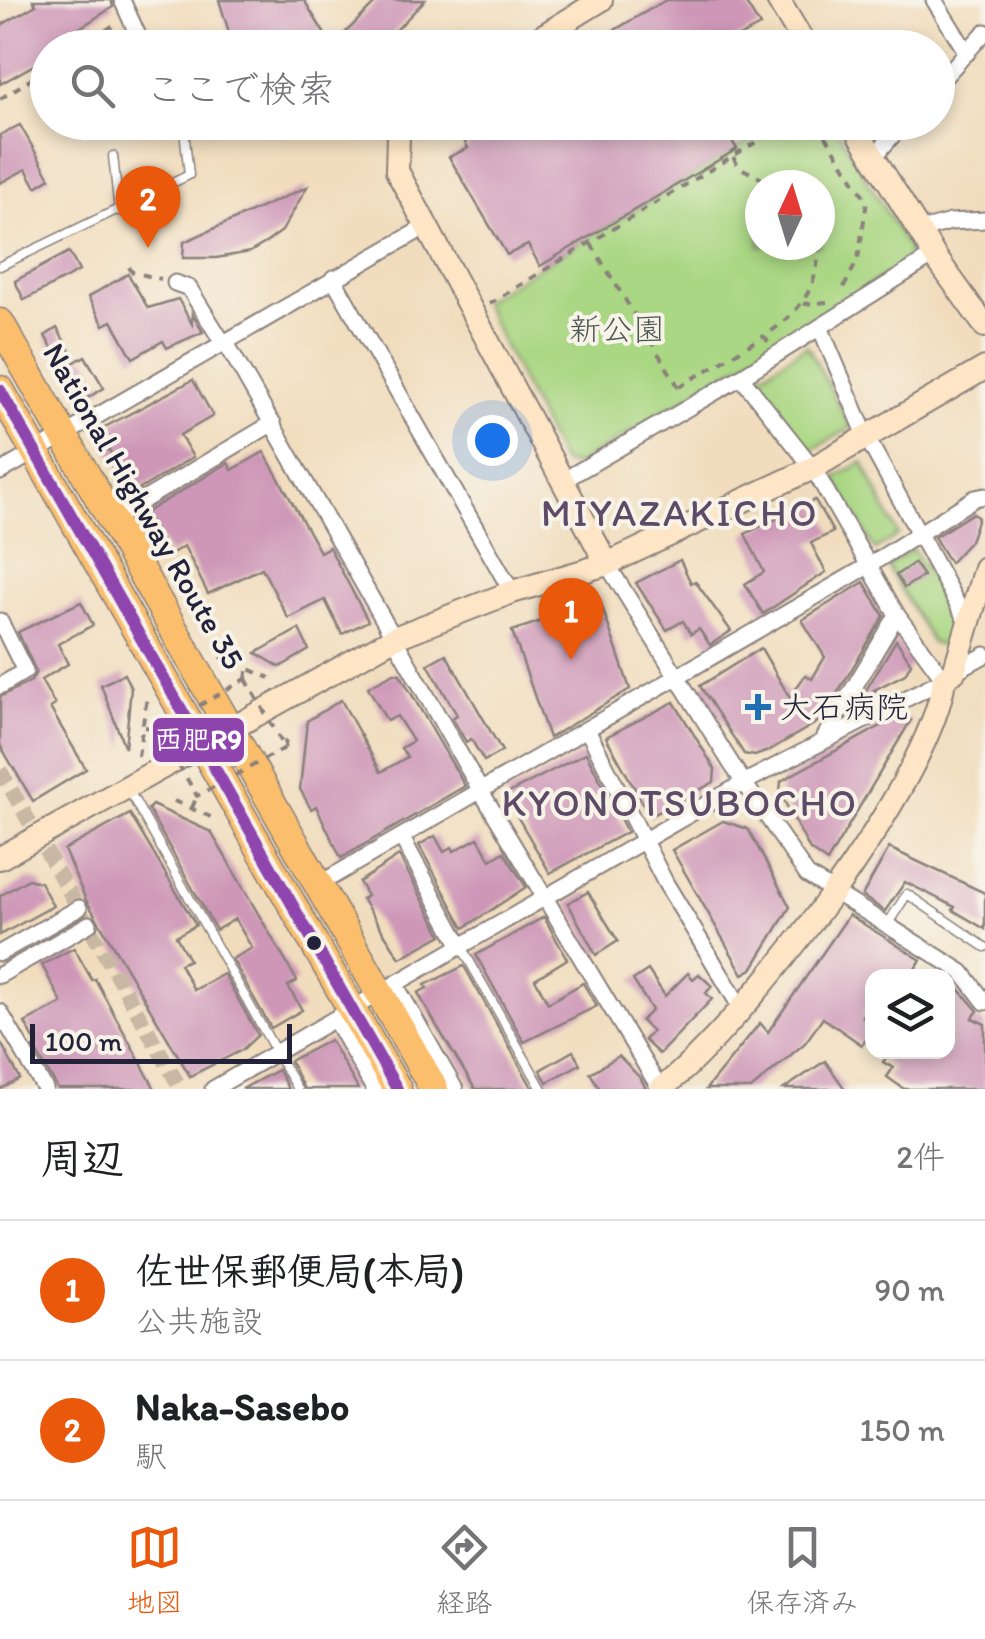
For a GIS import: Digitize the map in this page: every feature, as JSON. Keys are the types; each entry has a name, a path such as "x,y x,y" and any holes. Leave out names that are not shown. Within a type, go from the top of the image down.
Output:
{"highway":[{"name":"National Highway Route 35","path":"0,322 230,728 321,884 388,988 434,1089"},
{"name":"National Highway Route 35","path":"0,390 201,744 344,1015 397,1089"}],"street":[{"path":"552,30 601,0"},
{"path":"778,0 796,30"},
{"path":"934,0 953,30"},
{"path":"955,66 985,32"},
{"path":"955,34 967,53"},
{"path":"398,140 397,171 425,228 607,564 808,875 889,922 962,972 985,1002"},
{"path":"863,140 934,255 985,326"},
{"path":"874,157 889,140"},
{"path":"919,232 950,222 985,220"},
{"path":"0,472 425,228"},
{"path":"562,481 742,378 934,255"},
{"path":"332,278 512,592"},
{"path":"175,283 189,288 273,423 482,793 660,1089 700,1058 834,891 934,728 985,568"},
{"path":"820,328 866,438 968,624"},
{"path":"0,858 394,638 512,592 607,564 812,468 985,368"},
{"path":"742,378 812,468 897,615 949,675"},
{"path":"112,520 273,423"},
{"path":"321,884 868,566 974,498 985,496"},
{"path":"823,739 897,615"},
{"path":"0,621 25,671 0,686"},
{"path":"213,1089 747,781 985,655"},
{"path":"588,731 647,840 664,882 741,1008"},
{"path":"402,838 462,948"},
{"path":"0,953 79,908"},
{"path":"0,974 89,924"},
{"path":"388,988 455,1089"},
{"path":"0,1012 45,1089"},
{"path":"344,1015 374,1089"}],"lane":[{"path":"0,266 190,174 185,140"},
{"path":"113,156 119,211"},
{"path":"126,786 296,1089"},
{"path":"889,922 908,894 985,947"},
{"path":"462,948 542,1089"}],"path":[{"path":"100,30 126,8"},
{"path":"0,99 30,80"},
{"path":"472,314 760,140"},
{"path":"803,304 834,302 849,282 858,260 867,201 828,140"},
{"path":"734,156 739,168 745,171"},
{"path":"591,244 691,407"},
{"path":"679,387 764,336 803,304 817,260"},
{"path":"129,267 132,272 175,283"},
{"path":"764,336 777,355"},
{"path":"221,657 270,678"},
{"path":"248,667 246,679 285,748"},
{"path":"145,727 158,729 246,679"},
{"path":"138,756 147,697"},
{"path":"158,729 197,796"},
{"path":"285,748 286,734"},
{"path":"192,808 197,796 285,748"},
{"path":"174,801 213,818"}],"green space":[{"name":"新公園","path":"752,140 843,140 909,250 907,263 575,466 561,462 482,301"},
{"path":"807,345 851,428 808,452 756,378"},
{"path":"863,462 898,535 875,550 835,478"},
{"path":"913,549 949,611 951,636 945,647 932,643 887,566"}],"building":[{"path":"33,0 111,0 113,7 77,30 30,30 30,67 0,84 0,26 36,5"},
{"path":"219,0 304,0 322,30 228,30"},
{"path":"378,0 425,0 396,30 348,30"},
{"path":"666,0 744,0 760,26 752,30 615,30"},
{"path":"20,125 50,178 36,187 26,169 0,183 0,135"},
{"path":"464,140 732,140 737,149 540,266 528,245 507,255 449,157 468,148"},
{"path":"307,187 282,231 250,252 183,258 184,242"},
{"path":"69,252 79,271 24,300 15,281"},
{"path":"128,274 148,308 178,299 192,324 192,314 203,332 167,348 163,341 133,358 112,321 104,325 88,297"},
{"path":"57,328 71,353 59,360 45,336"},
{"path":"85,356 104,388 84,400 65,368"},
{"path":"193,380 213,416 180,435 193,457 135,492 103,440 105,427"},
{"path":"264,452 320,552 329,547 368,621 342,634 325,600 288,618 262,568 208,594 184,546 169,555 145,513 228,463 232,470"},
{"path":"815,500 833,532 811,543 826,572 763,614 745,584 764,572 745,534"},
{"path":"973,513 978,518 970,541 950,563 934,537"},
{"path":"680,560 691,583 695,581 731,631 710,645 699,629 691,634 683,621 667,630 636,583"},
{"path":"914,563 923,576 904,588 896,575"},
{"path":"864,582 884,616 821,720 768,751 755,756 744,754 700,686 761,648 790,698 805,675 812,679 825,657 802,620"},
{"path":"600,601 630,689 549,738 512,631"},
{"path":"81,602 93,625 58,644 68,664 41,680 55,705 50,708 86,769 33,801 0,745 0,697 31,681 36,672 18,632"},
{"path":"299,629 309,650 280,667 256,653"},
{"path":"896,640 911,663 905,674 874,690 878,692 857,705"},
{"path":"446,654 502,751 484,761 471,739 466,742 452,718 457,715 428,664"},
{"path":"394,673 400,674 465,786 341,858 316,806 311,809 300,789 307,721 341,700 381,772 407,757 401,748 413,741 397,716 387,721 368,687"},
{"path":"124,674 131,688 125,748 101,685"},
{"path":"674,702 715,769 714,782 650,816 606,737"},
{"path":"901,715 911,720 827,862 810,850 780,793 781,781"},
{"path":"586,753 627,832 550,873 505,795"},
{"path":"152,805 211,832 297,981 288,986 302,1010 271,1028 232,959 252,948 235,919 216,930 148,809"},
{"path":"130,814 196,925 176,936 189,960 180,964 194,990 224,974 258,1035 242,1050 190,1076 86,900 64,850"},
{"path":"723,821 748,829 790,907 752,969 743,974 672,850"},
{"path":"435,836 444,852 478,838 491,860 504,852 526,887 464,928 419,845"},
{"path":"889,848 985,893 985,929 953,910 955,907 905,882 885,911 862,896"},
{"path":"399,856 442,935 400,958 362,899 367,896 359,882"},
{"path":"28,879 40,882 53,906 0,935 0,896"},
{"path":"588,892 618,941 596,955 568,903"},
{"path":"849,915 921,960 915,969 865,969 862,1045 823,1018 805,1043 751,1089 706,1089 760,1023 768,1032"},
{"path":"544,917 567,959 535,979 548,1003 583,983 597,1006 524,1042 476,955"},
{"path":"74,948 155,1089 58,1089 34,1048 38,1046 25,1023 62,1003 42,965"},
{"path":"464,966 533,1089 475,1089 418,993 427,988 425,985"},
{"path":"648,970 665,996 688,973 693,979 699,974 712,986 706,993 712,999 659,1054 644,1040 652,1032 641,1021 652,1010 633,980"},
{"path":"955,984 978,1011 972,1018 985,1024 985,1089 904,1089 887,1077 893,1068 883,1062 955,1059"},
{"path":"330,1040 358,1089 304,1089 290,1061"},
{"path":"0,1041 20,1079 1,1089 0,1089"},
{"path":"573,1051 580,1064 547,1082 540,1070"},
{"path":"619,1056 646,1089 600,1089 590,1073"},
{"path":"825,1061 845,1089 784,1089"},
{"path":"278,1070 288,1089 242,1089"}],"tunnel":[{"path":"0,770 181,1089"}],"transit line":[{"name":"西肥R9","path":"0,390 397,1089"}],"place":[{"name":"Naka-Sasebo","path":"148,248"},
{"name":"佐世保郵便局(本局)","path":"571,660"},
{"name":"大石病院","path":"758,707"}],"district":[{"name":"MIYAZAKICHO","path":"680,513"},
{"name":"KYONOTSUBOCHO","path":"680,803"}]}
